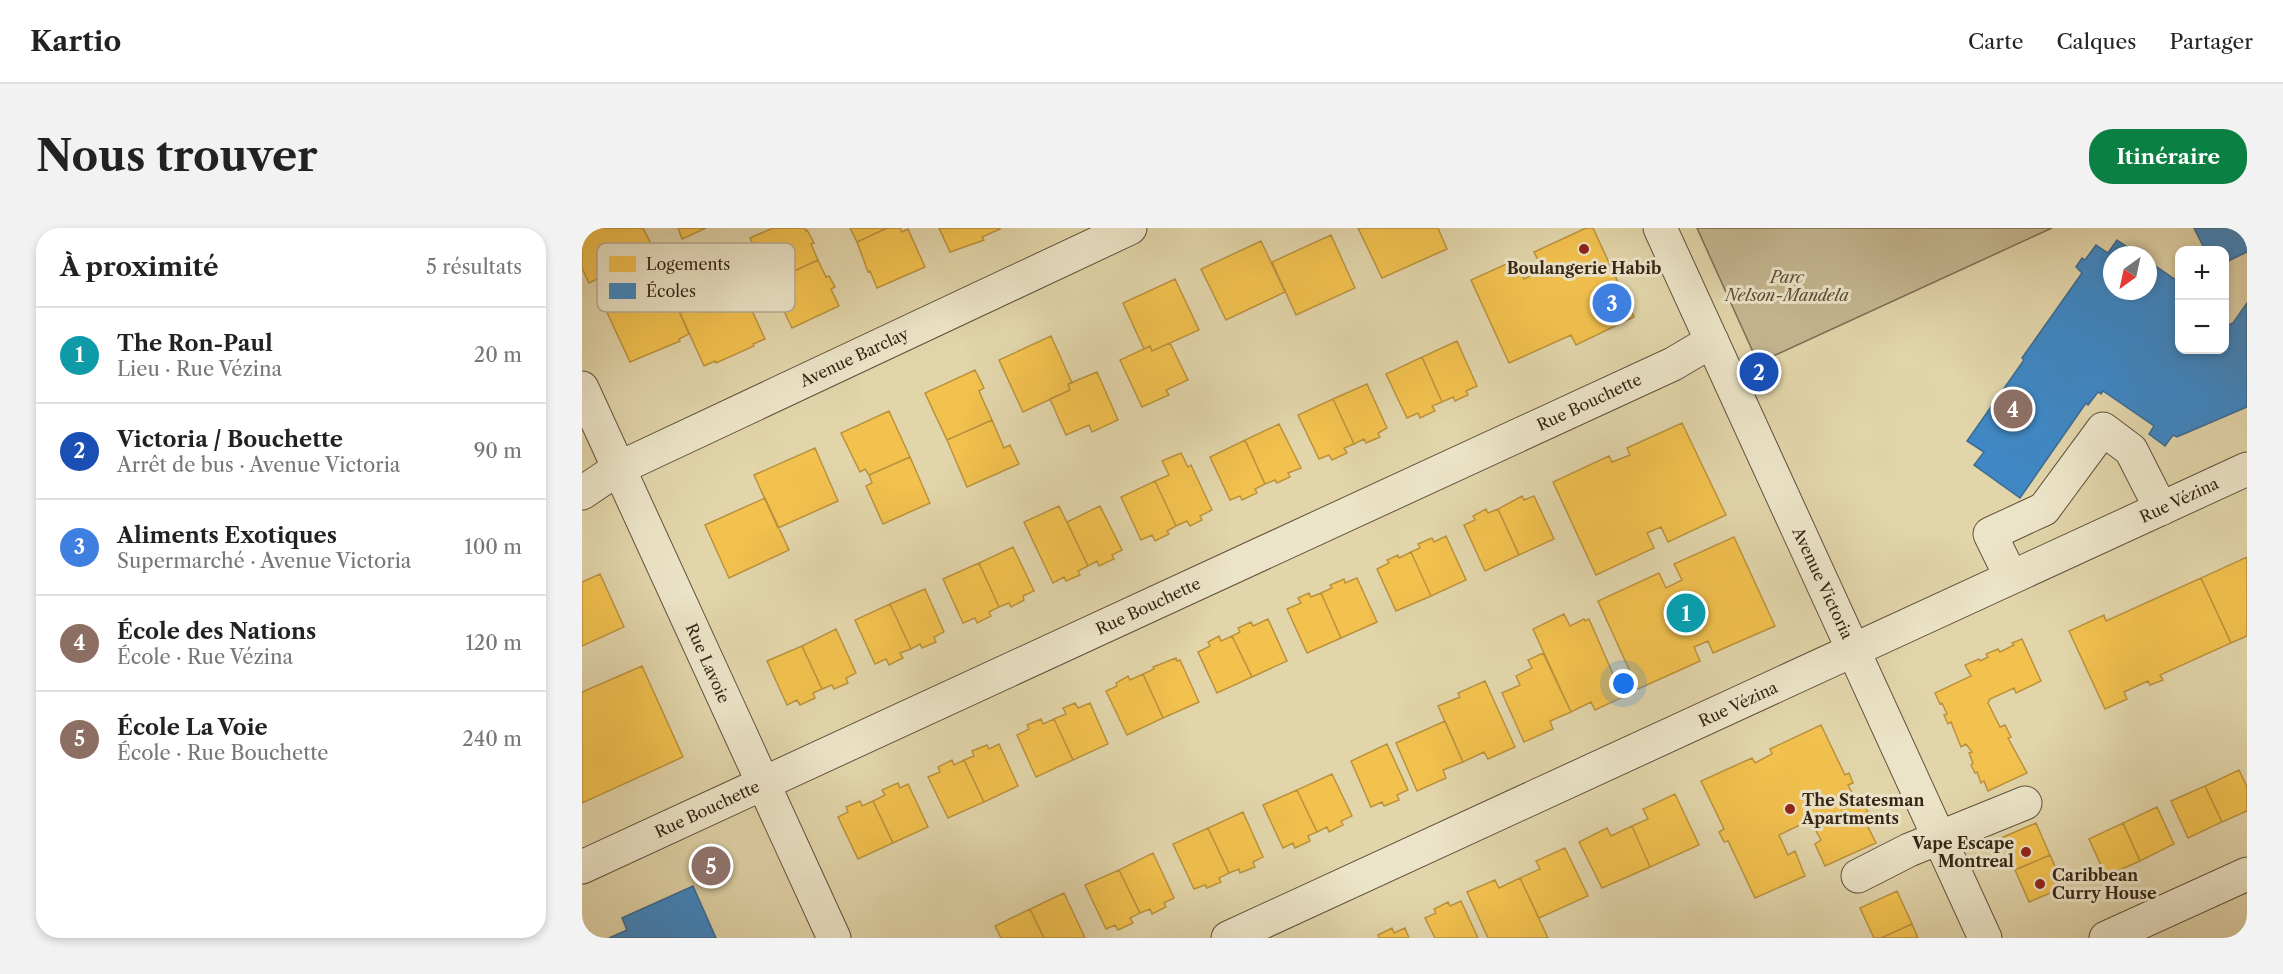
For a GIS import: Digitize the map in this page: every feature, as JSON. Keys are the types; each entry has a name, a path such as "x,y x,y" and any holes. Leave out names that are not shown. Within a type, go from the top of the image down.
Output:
{"street":[{"name":"Avenue Barclay","path":"582,493 619,468 1130,228"},
{"name":"Avenue Victoria","path":"1660,228 1985,938"},
{"name":"Rue Bouchette","path":"582,867 1673,364 1712,341"},
{"name":"Rue Lavoie","path":"582,388 834,938"},
{"path":"2012,577 1990,534 2044,509 2103,429 2131,450 2161,509"},
{"name":"Rue Vézina","path":"1228,938 2247,469"},
{"path":"1880,844 2025,803"},
{"path":"1858,876 1909,850 1935,830"},
{"path":"2106,938 2247,874"}],"green space":[{"name":"Parc Nelson-Mandela","path":"1697,228 2052,228 1758,363"}],"building: Logements":[{"path":"582,228 643,228 650,243 597,243 597,279 589,283 582,268"},
{"path":"678,228 706,228 682,239"},
{"path":"773,228 804,228 814,243 811,244 818,260 795,271 795,243 752,243 750,238"},
{"path":"850,228 887,228 857,242"},
{"path":"887,228 900,228 902,232 908,229 925,267 877,288 870,271 868,272 857,242"},
{"path":"939,228 1000,229 982,237 984,240 950,252"},
{"path":"1358,228 1438,228 1447,249 1382,278"},
{"path":"1586,228 1593,228 1634,317 1576,345 1571,335 1509,363 1471,280 1515,260 1524,279 1543,270 1534,252"},
{"path":"1331,235 1355,288 1296,315 1272,262"},
{"path":"1261,241 1285,292 1226,320 1201,269"},
{"path":"818,260 826,277 829,276 835,287 831,289 839,306 792,328 784,312 795,312 795,271"},
{"path":"1175,279 1199,330 1152,351 1150,346 1144,349 1123,303"},
{"path":"607,312 679,312 689,334 679,339 680,341 630,362"},
{"path":"753,312 765,339 716,363 715,361 704,366 680,313"},
{"path":"1051,336 1072,383 1068,384 1070,390 1023,412 999,360"},
{"path":"1457,341 1477,386 1466,391 1468,395 1455,401 1453,397 1442,402 1422,357"},
{"path":"1170,343 1188,380 1166,390 1169,395 1142,407 1120,360 1150,346 1152,351"},
{"path":"1422,357 1442,402 1432,406 1435,411 1420,418 1418,413 1407,418 1386,374"},
{"path":"975,370 984,388 979,391 992,420 947,440 925,393"},
{"path":"1097,372 1118,420 1092,432 1089,425 1066,435 1050,399 1070,390 1068,384"},
{"path":"1367,384 1387,428 1378,433 1380,437 1366,443 1364,439 1354,444 1333,399"},
{"path":"1333,399 1354,444 1344,448 1347,453 1332,460 1329,455 1319,459 1298,415"},
{"path":"889,411 910,457 869,475 865,469 860,472 841,433"},
{"path":"992,420 1004,448 1010,445 1019,464 967,487 947,440"},
{"path":"1682,423 1726,515 1668,542 1661,527 1647,533 1654,548 1596,575 1553,482 1609,456 1612,462 1630,455 1627,448"},
{"path":"1279,424 1301,468 1288,473 1290,477 1277,483 1275,480 1265,484 1245,440"},
{"path":"1245,440 1265,484 1255,489 1257,493 1242,500 1240,496 1230,500 1210,457"},
{"path":"815,448 838,501 778,528 754,475"},
{"path":"1181,453 1188,467 1191,465 1212,510 1200,516 1202,520 1190,526 1187,521 1176,526 1155,481 1169,475 1162,461"},
{"path":"910,457 930,503 883,524 866,486 872,483 869,475"},
{"path":"1155,481 1176,526 1167,531 1169,534 1155,541 1152,535 1141,540 1121,497"},
{"path":"1522,496 1524,500 1534,496 1554,539 1519,555 1498,509"},
{"path":"765,498 789,550 729,578 705,525"},
{"path":"1059,506 1088,566 1078,571 1080,575 1066,581 1064,577 1053,583 1024,522"},
{"path":"1100,506 1122,550 1112,555 1114,559 1099,566 1097,561 1088,566 1067,522"},
{"path":"1486,509 1488,513 1498,509 1519,555 1485,571 1464,525 1475,520 1473,516"},
{"path":"1446,536 1466,580 1431,596 1411,552 1420,548 1418,544 1432,538 1434,542"},
{"path":"1734,537 1775,626 1713,653 1708,641 1694,647 1700,661 1638,689 1598,601 1659,573 1666,588 1682,580 1674,564"},
{"path":"1013,547 1034,591 1023,596 1024,600 1011,607 1009,603 999,607 979,563"},
{"path":"1411,552 1431,596 1396,611 1377,569 1389,563 1387,560 1398,555 1399,558"},
{"path":"2247,557 2247,636 2231,643 2201,578"},
{"path":"979,563 999,607 989,612 991,616 977,623 975,618 963,623 943,579"},
{"path":"600,574 624,627 582,646 582,582"},
{"path":"1357,578 1377,622 1341,638 1321,593 1332,588 1330,585 1344,579 1345,583"},
{"path":"2201,578 2231,643 2160,675 2163,680 2150,685 2148,681 2124,692 2127,699 2105,709 2069,631 2104,615 2106,621"},
{"path":"925,589 944,632 934,637 936,642 922,648 920,644 911,649 890,604"},
{"path":"1309,593 1311,597 1321,593 1341,638 1307,653 1287,609 1301,603 1298,598"},
{"path":"890,604 911,649 900,653 903,658 889,665 886,659 875,664 855,620"},
{"path":"1564,614 1570,626 1589,619 1623,697 1595,710 1591,702 1571,712 1533,629"},
{"path":"1268,619 1287,661 1252,677 1232,636 1240,632 1238,628 1251,622 1253,626"},
{"path":"836,629 856,673 846,678 848,683 834,689 832,685 822,689 802,646"},
{"path":"1219,636 1221,641 1232,636 1252,677 1217,693 1198,652 1210,646 1208,642"},
{"path":"2022,639 2041,681 2016,693 2014,688 1990,699 1988,703 2000,727 2005,725 2011,737 2008,738 2027,773 1988,791 1984,781 1981,783 1977,772 1975,773 1971,765 1973,763 1969,753 1972,752 1966,744 1961,747 1951,722 1948,724 1944,715 1947,714 1942,703 1940,704 1935,693 1971,676 1965,665 1979,659 1980,661 1988,657 1986,654 1998,649 2000,652"},
{"path":"802,646 822,689 813,693 815,698 800,705 797,700 787,705 767,661"},
{"path":"1543,653 1571,712 1550,721 1553,729 1524,742 1502,693 1520,685 1516,676 1532,668 1528,660"},
{"path":"1176,658 1177,661 1180,660 1199,702 1163,718 1143,674 1154,669 1153,667"},
{"path":"642,666 683,757 582,803 582,692"},
{"path":"1143,674 1163,718 1127,735 1106,691 1117,686 1116,683 1128,676 1130,680"},
{"path":"1485,681 1515,747 1488,759 1484,752 1463,762 1438,706 1460,697 1458,693"},
{"path":"1075,703 1078,708 1090,703 1108,744 1073,760 1054,719 1066,714 1063,708"},
{"path":"1041,719 1043,724 1054,719 1073,760 1036,777 1017,735 1029,729 1027,725"},
{"path":"1445,721 1463,762 1443,770 1446,778 1417,791 1396,743"},
{"name":"The Statesman Apartments","path":"1821,725 1845,775 1849,773 1853,783 1848,785 1858,804 1863,802 1869,815 1863,817 1876,843 1825,866 1815,844 1821,840 1810,820 1779,835 1788,855 1795,851 1805,876 1755,898 1728,841 1724,842 1719,832 1724,829 1701,781 1752,758 1755,763 1772,754 1770,749"},
{"path":"999,744 1018,786 984,802 964,760 974,756 972,751 987,745 989,749"},
{"path":"1387,744 1408,790 1397,795 1399,800 1384,806 1382,802 1371,807 1351,761"},
{"path":"952,760 954,765 964,760 984,802 948,818 928,777 940,772 938,767"},
{"path":"2239,770 2247,787 2247,811 2222,822 2205,786"},
{"path":"1332,774 1352,816 1341,821 1343,825 1329,832 1327,827 1317,832 1297,790"},
{"path":"898,783 900,788 908,784 928,827 893,843 873,801 885,795 882,790"},
{"path":"2205,786 2222,822 2188,838 2171,801"},
{"path":"1297,790 1317,832 1308,836 1310,841 1295,848 1293,843 1283,848 1263,805"},
{"path":"1675,794 1699,845 1650,867 1632,826 1648,819 1643,809"},
{"path":"860,801 862,806 873,801 893,843 858,859 838,817 848,812 846,807"},
{"path":"2157,807 2174,844 2140,861 2123,823"},
{"path":"1243,812 1263,857 1253,862 1255,867 1240,873 1239,869 1229,873 1208,828"},
{"path":"2036,823 2050,855 2015,870 2001,838"},
{"path":"2123,823 2140,861 2106,876 2089,839"},
{"path":"1632,826 1650,867 1602,888 1579,842 1607,828 1611,836"},
{"path":"1208,828 1229,873 1219,878 1221,882 1207,888 1205,885 1194,889 1173,844"},
{"path":"1565,848 1588,896 1539,918 1520,878 1540,869 1536,861"},
{"path":"1153,853 1174,898 1164,903 1166,907 1152,914 1150,909 1140,913 1119,870"},
{"path":"2050,855 2064,887 2029,902 2015,870"},
{"path":"1119,870 1140,913 1130,918 1133,923 1118,930 1115,925 1106,929 1085,885"},
{"path":"1520,878 1548,938 1488,938 1467,892 1495,880 1499,888"},
{"path":"1897,891 1912,924 1881,938 1874,938 1860,908"},
{"path":"1064,893 1085,938 1044,938 1030,909"},
{"path":"1461,901 1478,938 1435,938 1425,918 1436,913 1434,909 1448,902 1450,906"},
{"path":"1030,909 1044,938 1001,938 995,926"},
{"path":"1912,924 1918,938 1881,938"},
{"path":"1392,928 1394,933 1405,928 1409,938 1379,938 1378,935"},
{"path":"2247,932 2247,938 2239,938 2238,936"}],"building: Écoles":[{"path":"2194,228 2247,228 2247,252 2229,261 2229,246 2203,246"},
{"path":"2117,240 2126,246 2113,246"},
{"path":"2096,245 2103,250 2103,300 2157,300 2157,267 2175,280 2175,354 2229,354 2229,325 2233,323 2247,303 2247,407 2177,437 2173,435 2165,446 2149,434 2154,426 2103,391 2101,394 2098,392 2088,405 2086,403 2020,498 1974,465 1984,452 1967,441 2082,273 2076,267 2082,258 2085,260"},
{"path":"693,886 716,938 609,938 627,930 622,918"}],"place":[{"name":"Boulangerie Habib","path":"1584,249"},
{"name":"Aliments Exotiques","path":"1612,303"},
{"name":"Victoria / Bouchette","path":"1759,372"},
{"name":"École des Nations","path":"2013,409"},
{"name":"The Ron-Paul","path":"1686,613"},
{"name":"The Statesman Apartments","path":"1790,809"},
{"name":"Vape Escape Montreal","path":"2026,852"},
{"name":"École La Voie","path":"711,866"},
{"name":"Caribbean Curry House","path":"2040,884"}]}
